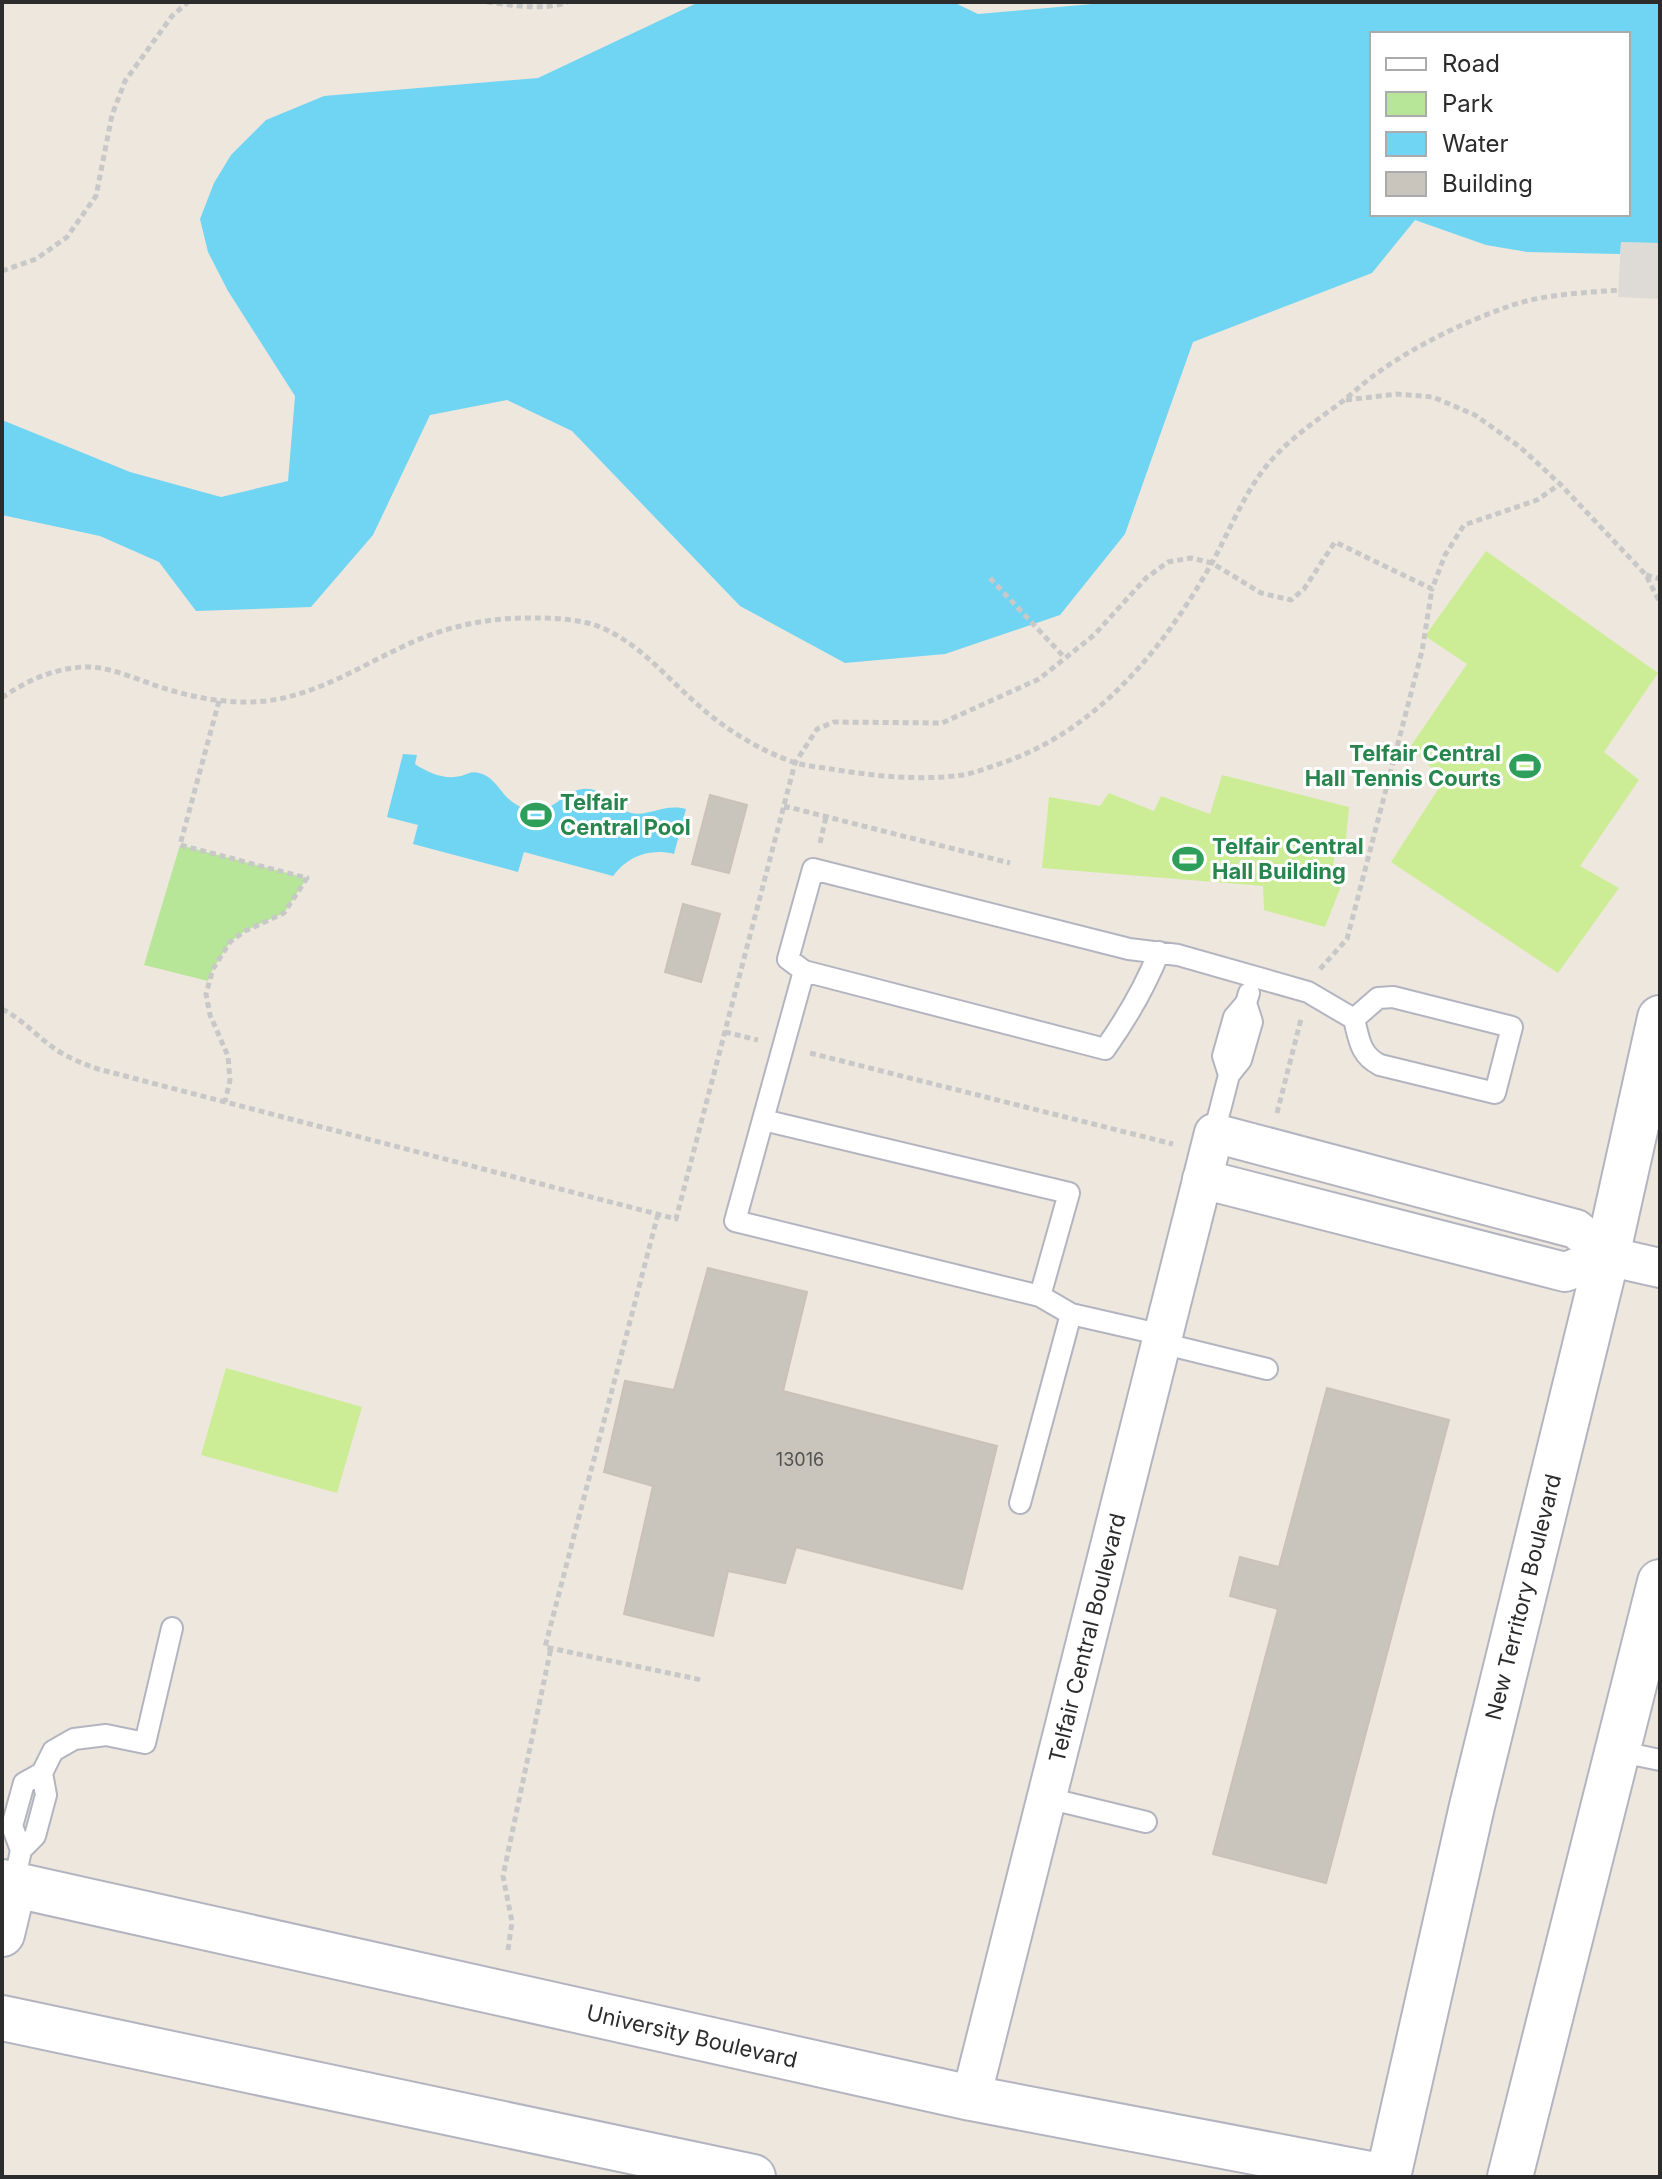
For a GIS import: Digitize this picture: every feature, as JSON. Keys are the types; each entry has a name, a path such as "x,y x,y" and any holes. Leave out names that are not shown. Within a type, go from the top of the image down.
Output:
{"main road":[{"name":"New Territory Boulevard","path":"1387,2177 1472,1806 1607,1256 1660,1018"},
{"path":"1510,2177 1660,1582"},
{"name":"University Boulevard","path":"12,1872 971,2098 1387,2177"},
{"path":"2,1934 12,1872"},
{"path":"2,2018 666,2169 740,2176"}],"street":[{"path":"1208,1155 1369,1222 1565,1272 1607,1256"},
{"path":"1208,1155 1382,1177 1576,1229 1607,1256 1660,1268"},
{"name":"Telfair Central Boulevard","path":"971,2098 1208,1155"},
{"path":"1369,1222 1382,1177"}],"lane":[{"path":"1159,952 1142,991 1105,1049 804,971 788,959 813,869 1129,949 1159,952 1308,992 1354,1019 1360,1048 1380,1065 1495,1093 1512,1027 1393,997 1378,998 1354,1019"},
{"path":"804,971 735,1221 1040,1296 1071,1314 1267,1369"},
{"path":"1208,1155 1229,1075 1223,1056 1234,1017 1246,1003 1253,978"},
{"path":"763,1120 1069,1193 1040,1296"},
{"path":"1020,1503 1071,1314"},
{"path":"12,1872 12,1826 24,1783 42,1773 53,1751 74,1739 106,1735 145,1743 172,1628"},
{"path":"1617,1751 1660,1760"},
{"path":"1047,1798 1146,1822"}],"path":[{"path":"2,271 36,259 67,237 96,196 112,115 125,81 172,16 188,2"},
{"path":"487,2 514,6 558,6 568,2"},
{"path":"2,698 14,689 45,676 69,668 89,667 219,701 265,701 300,695 418,640 469,624 521,618 559,618 600,627 637,649 699,706 749,742 795,763 866,775 928,778 968,775 1021,757 1062,735 1107,700 1136,672 1184,611 1256,480 1277,454 1314,421 1383,369 1455,329 1510,305 1557,296 1619,290"},
{"path":"1343,400 1397,394 1433,397 1475,415 1520,447 1560,484 1646,575 1660,603"},
{"path":"1277,1114 1313,978 1347,939 1422,651 1432,589 1445,555 1464,525 1537,500 1560,484"},
{"path":"2,1009 74,1060 676,1219 795,763 817,729 834,722 942,723 1039,679 1094,635 1146,578 1168,562 1191,558 1212,563 1261,593 1291,600 1304,589 1335,542 1432,589"},
{"path":"1646,575 1660,579"},
{"path":"990,578 1065,658"},
{"path":"219,701 180,845 307,878 284,913 245,931 230,942 213,969 206,994 210,1015 228,1056 230,1080 225,1102"},
{"path":"784,806 1010,863"},
{"path":"725,1032 1208,1155"},
{"path":"658,1214 545,1647 702,1680"},
{"path":"508,1950 512,1922 503,1876 551,1648"}],"green space":[{"name":"Telfair Central Hall Tennis Courts","path":"1486,551 1658,673 1604,752 1639,780 1580,866 1619,888 1558,973 1391,862 1444,780 1410,747 1467,664 1425,636"},
{"name":"Telfair Central Hall Building","path":"1222,775 1349,807 1345,848 1335,850 1332,875 1345,876 1325,927 1264,910 1263,886 1042,868 1049,797 1100,806 1109,793 1154,811 1161,796 1210,814"},
{"path":"180,845 307,878 284,913 245,931 230,942 208,981 144,965"},
{"path":"226,1368 362,1407 337,1493 201,1455"}],"shaded area":[{"path":"1621,242 1660,243 1660,299 1618,297"}],"water":[{"path":"699,2 953,2 978,14 1115,2 1660,2 1660,243 1621,242 1620,254 1527,252 1486,245 1415,220 1372,273 1193,342 1125,534 1060,615 945,654 845,663 740,606 572,431 507,400 430,415 373,535 311,607 196,611 159,562 100,536 2,515 2,420 130,472 221,497 288,481 295,396 228,291 208,252 200,219 214,183 231,155 266,120 324,96 538,78"},
{"name":"Telfair Central Pool","path":"403,754 417,755 415,764 437,775 455,777 474,772 486,776 514,803 533,810 547,808 570,793 583,789 597,791 631,813 686,809 674,854 656,852 640,855 625,863 613,876 524,852 518,872 413,844 418,825 387,817"}],"building":[{"path":"710,795 747,805 729,873 692,864"},
{"path":"683,904 720,914 701,982 665,972"},
{"path":"708,1268 807,1292 783,1391 997,1446 962,1589 796,1547 785,1583 728,1571 713,1636 624,1614 653,1486 604,1472 625,1381 674,1390"},
{"path":"1327,1388 1449,1420 1326,1883 1213,1854 1278,1609 1230,1596 1240,1557 1279,1567"}],"place":[{"name":"Telfair Central Hall Tennis Courts","path":"1525,766"},
{"name":"Telfair Central Pool","path":"536,815"},
{"name":"Telfair Central Hall Building","path":"1188,859"}]}
